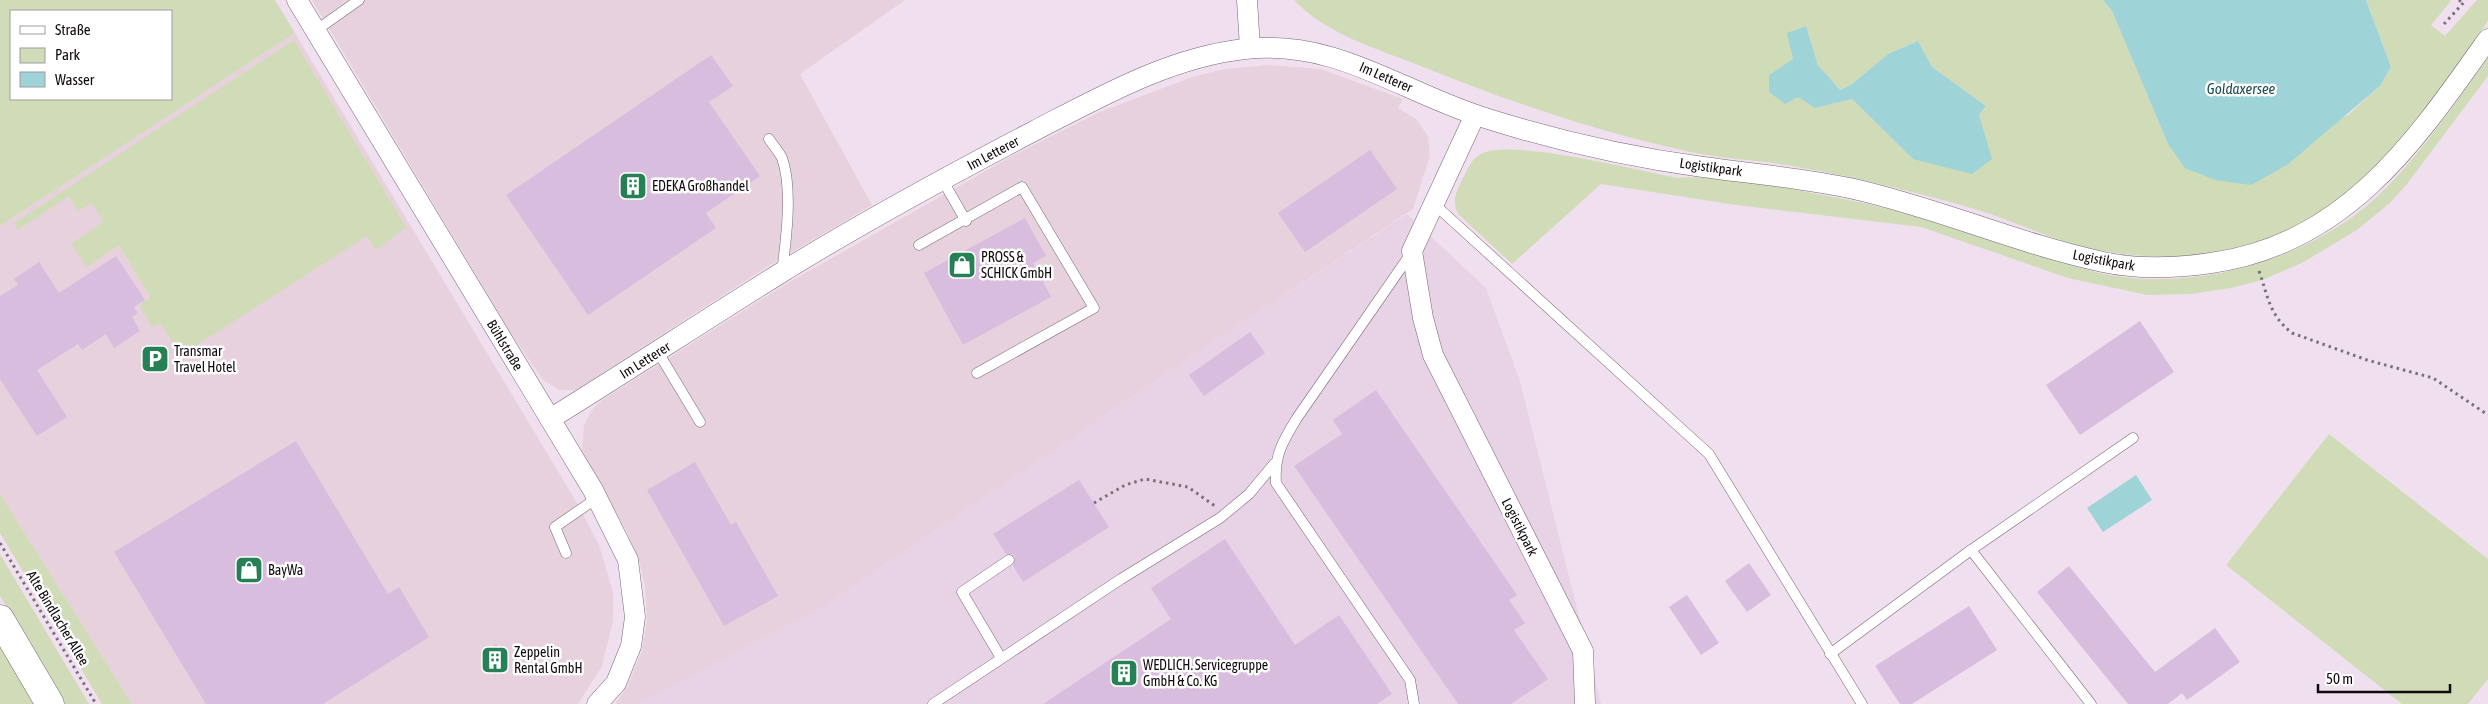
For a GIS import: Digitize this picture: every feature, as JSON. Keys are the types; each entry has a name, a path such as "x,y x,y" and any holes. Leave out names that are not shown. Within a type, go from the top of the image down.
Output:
{"main road":[{"path":"0,618 50,704"}],"street":[{"name":"Bühlstraße","path":"297,0 597,498 628,560 635,617 631,646 616,683 597,704"},
{"path":"1247,0 1250,48"},
{"name":"Logistikpark","path":"1475,115 1582,147 1703,167 1794,177 1856,190 1935,211 2074,255 2111,264 2187,267 2252,254 2289,241 2317,227 2361,195 2409,146 2488,39"},
{"name":"Im Letterer","path":"550,419 782,272 943,180 1047,125 1144,78 1189,60 1250,48 1293,48 1320,53 1363,66 1475,115"},
{"path":"1412,251 1475,115"},
{"name":"Logistikpark","path":"1412,251 1418,294 1433,355 1583,651 1585,704"}],"lane":[{"path":"316,31 359,0"},
{"path":"769,138 782,158 787,190 786,233 782,272"},
{"path":"943,180 966,221"},
{"path":"920,246 1022,187 1094,308 977,373"},
{"path":"1433,203 1709,454 1862,704"},
{"path":"933,704 1227,512 1249,494 1274,464 1282,444 1298,418 1412,251"},
{"path":"658,352 700,422"},
{"path":"1830,654 1971,550 2133,438"},
{"path":"1274,464 1276,483 1410,680 1414,704"},
{"path":"566,553 555,527 597,498"},
{"path":"1971,550 2091,704"},
{"path":"1001,658 962,592 1009,560"}],"path":[{"path":"2459,0 2463,4"},
{"path":"2444,24 2466,0"},
{"path":"2252,254 2272,312 2282,325 2292,333 2367,360 2433,378 2488,415"},
{"path":"1094,503 1124,485 1145,479 1188,487 1227,512"},
{"name":"Alte Bindlacher Allee","path":"0,543 96,704"}],"shaded area":[{"path":"312,0 905,0 800,74 872,205 765,268 576,390 559,390 543,380 510,332"},
{"path":"295,33 577,503 599,545 613,592 613,621 602,666 578,704 132,704 0,494 0,226"},
{"path":"1267,65 1321,69 1403,99 1398,108 1416,119 1428,136 1430,156 1413,209 1223,335 821,608 638,704 615,704 627,687 642,651 647,620 645,587 640,564 627,532 582,451 584,426 591,411 602,400 786,284 1012,156 1102,111 1195,76 1226,69"},
{"path":"1407,214 1486,288 1520,381 1601,704 638,704 821,608 1223,335"}],"green space":[{"path":"0,0 275,0 295,33 0,226"},
{"path":"1294,0 2103,0 2112,11 2168,144 2347,116 2380,86 2391,67 2366,0 2449,0 2451,1 2431,25 2445,36 2477,0 2488,0 2488,21 2435,96 2409,130 2380,162 2349,191 2314,216 2274,236 2229,251 2189,257 2146,256 2102,251 2063,241 1981,211 1858,179 1779,164 1696,153 1618,134 1517,102 1368,46 1336,31 1307,12","holes":["1806,26 1818,65 1840,90 1851,85 1888,54 1918,41 1932,67 1986,106 1979,115 1913,159 1852,99 1815,108 1769,76 1793,59"]},
{"path":"294,40 406,227 376,250 367,236 181,355 161,324 152,327 139,304 151,298 119,245 87,267 71,244 103,222 92,203 78,211 69,196 18,230 14,223"},
{"path":"2488,58 2488,76 2407,184 2390,203 2357,230 2302,263 2262,280 2231,288 2191,294 2147,295 2068,278 1921,227 1736,205 1601,184 1512,264 1459,215 1455,206 1458,189 1468,168 1479,155 1499,150 1522,150 1578,158 1679,178 1735,180 1849,200 1931,221 2064,263 2109,275 2145,279 2183,278 2221,273 2295,250 2329,232 2360,211 2387,187 2414,157"},
{"path":"2329,434 2488,559 2488,679 2468,704 2402,704 2226,565"},
{"path":"0,494 132,704 102,704 0,533"},
{"path":"0,554 89,704 65,704 0,596"},
{"path":"0,638 36,704 0,704"}],"water":[{"name":"Goldaxersee","path":"2103,0 2366,0 2391,67 2380,86 2287,165 2251,185 2215,180 2185,168 2168,144 2112,11"},
{"path":"1806,26 1818,65 1840,90 1851,85 1888,54 1918,41 1932,67 1986,106 1979,115 1992,159 1972,174 1913,159 1852,99 1815,108 1798,97 1785,104 1769,92 1769,75 1793,59 1787,33"},
{"path":"2136,475 2152,500 2103,532 2087,508"}],"building":[{"name":"EDEKA Großhandel","path":"711,55 733,86 709,102 760,176 706,213 716,228 588,315 506,195"},
{"path":"1370,150 1397,189 1305,252 1278,213"},
{"path":"1025,218 1046,256 1033,263 1051,297 963,345 924,273"},
{"path":"116,256 145,300 134,307 138,313 132,317 140,331 114,348 106,334 82,350 78,344 37,370 67,417 37,436 0,379 0,296 18,285 14,279 39,262 59,293"},
{"path":"2140,321 2174,372 2080,435 2046,385"},
{"path":"1250,332 1265,353 1204,396 1189,375"},
{"path":"1376,390 1517,595 1509,600 1525,623 1514,630 1548,679 1511,704 1458,704 1294,466 1342,434 1333,420"},
{"name":"BayWa","path":"296,441 388,594 399,587 429,637 323,704 206,704 114,552"},
{"path":"695,462 731,525 736,522 778,596 724,626 647,490"},
{"path":"1079,480 1109,527 1023,582 1013,566 1015,557 1012,554 1006,554 993,534"},
{"path":"1225,539 1295,645 1339,615 1392,694 1377,704 1043,704 1171,619 1151,588"},
{"path":"1749,563 1771,595 1747,612 1725,581"},
{"path":"2069,566 2155,672 2215,628 2240,662 2187,700 2182,693 2168,704 2128,704 2037,592"},
{"path":"1687,595 1719,643 1701,655 1669,607"},
{"path":"1969,606 1997,650 1912,704 1900,704 1875,666"},
{"name":"Zeppelin Rental GmbH","path":"496,644 510,665 495,675 481,654"}],"place":[{"name":"EDEKA Großhandel","path":"633,186"},
{"name":"PROSS & SCHICK GmbH","path":"962,265"},
{"name":"Transmar Travel Hotel","path":"155,359"},
{"name":"BayWa","path":"249,570"},
{"name":"Zeppelin Rental GmbH","path":"495,660"},
{"name":"WEDLICH. Servicegruppe GmbH & Co. KG","path":"1124,673"}]}
